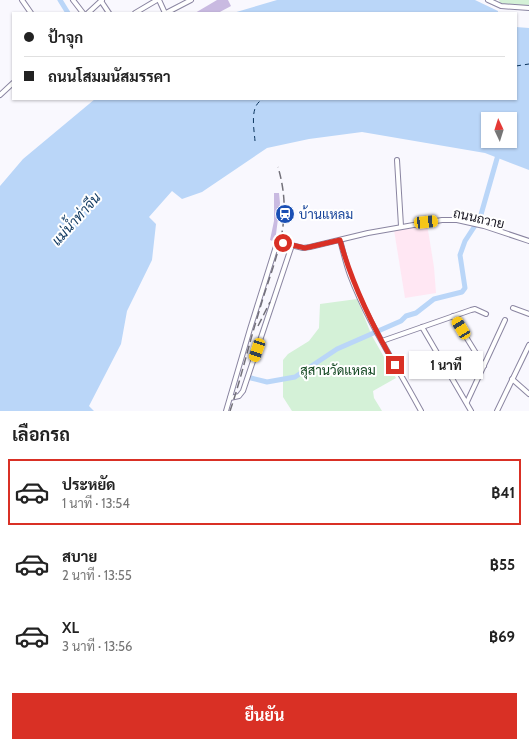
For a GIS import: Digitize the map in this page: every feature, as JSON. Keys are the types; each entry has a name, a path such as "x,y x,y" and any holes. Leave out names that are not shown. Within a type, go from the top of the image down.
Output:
{"street":[{"path":"22,0 30,12"},
{"path":"73,0 82,12"},
{"path":"137,12 158,0 165,12"},
{"path":"168,12 191,0"},
{"path":"488,0 501,6 529,8"},
{"path":"89,12 102,1 108,12"},
{"path":"0,95 12,84"},
{"path":"397,160 401,226"},
{"name":"ถนนถวาย","path":"283,243 303,248 310,247 401,226 442,220 457,220 472,223 529,241"},
{"path":"340,240 350,275 377,332 421,411"},
{"path":"226,411 277,243"},
{"path":"230,398 239,396 243,391 292,245"},
{"path":"513,308 529,314"},
{"path":"382,341 475,309 486,314"},
{"path":"454,316 484,366"},
{"path":"467,402 505,320"},
{"path":"422,327 471,411"},
{"path":"497,411 529,345"},
{"path":"512,379 529,394"}],"shaded area":[{"path":"427,224 434,267 436,293 405,298 394,230"}],"green space":[{"path":"499,0 529,0 529,8 501,5"},
{"name":"สุสานวัดแหลม","path":"357,299 372,336 396,378 373,391 374,398 382,411 292,411 283,397 283,360 288,354 309,341 319,328 320,304"}],"water":[{"path":"277,0 475,0 498,11 498,12 236,12"},
{"name":"แม่น้ำท่าจีน","path":"517,27 529,28 529,170 485,153 362,132 309,139 267,148 202,192 182,199 172,191 149,217 156,224 152,260 127,311 121,344 89,406 94,411 0,411 0,186 23,159 94,100 517,100"}],"building":[{"path":"217,0 228,0 231,6 220,12 197,12"},
{"path":"274,193 279,193 280,203 275,242 270,240 274,221"}],"waterway":[{"path":"60,0 67,12"},
{"path":"251,378 267,382 295,377 337,349 401,321 406,316 416,313 434,299 462,292 465,288 460,255 465,241 480,218 500,148"}],"ferry route":[{"path":"517,66 529,64"},
{"path":"255,141 253,123 254,111 259,102 262,100"}],"railway":[{"path":"230,411 280,242 284,207 283,188 278,167"},
{"path":"258,326 270,302"}],"place":[{"name":"บ้านแหลม","path":"285,214"}],"route":[{"path":"283,243 305,248 340,240 350,275 376,331 395,365"}]}
